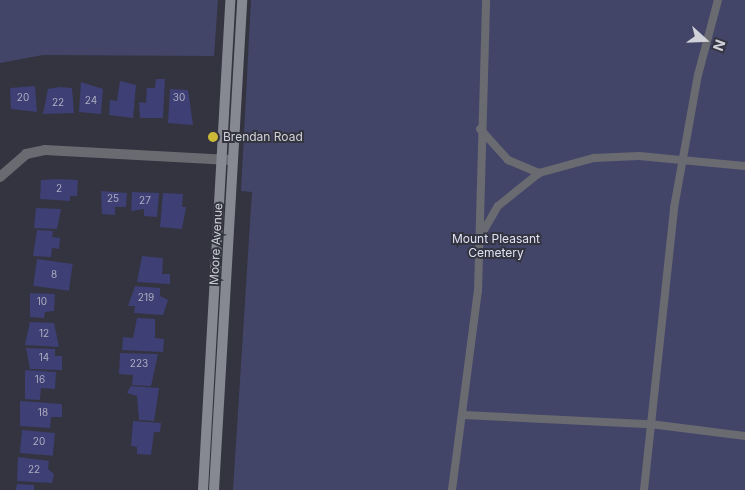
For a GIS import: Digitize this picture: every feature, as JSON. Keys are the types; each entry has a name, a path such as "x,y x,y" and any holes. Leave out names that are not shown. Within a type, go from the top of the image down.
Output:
{"street":[{"name":"Moore Avenue","path":"203,490 230,0"},
{"name":"Moore Avenue","path":"214,490 242,0"},
{"path":"0,177 26,154 45,150 234,160"}],"lane":[{"path":"452,490 463,415 480,237 480,129 486,0"},
{"path":"644,490 650,424 682,160 718,0"},
{"path":"480,129 508,160 539,173"},
{"path":"480,237 498,206 539,173 594,158 682,160 745,166"},
{"path":"463,415 650,424 745,436"}],"green space":[{"path":"0,0 218,0 214,56 43,55 0,63"},
{"name":"Mount Pleasant Cemetery","path":"251,0 745,0 745,490 233,490 252,192 241,191"}],"building":[{"path":"156,79 165,79 163,118 140,118 139,102 146,103 147,88 155,88"},
{"path":"120,81 136,85 133,118 109,115 110,100 117,101"},
{"path":"81,82 103,89 101,114 79,112"},
{"path":"35,86 37,112 11,109 10,88"},
{"path":"72,88 74,113 43,114 48,89"},
{"path":"170,89 188,90 193,125 168,123"},
{"path":"41,180 78,180 77,196 70,196 70,201 40,199"},
{"path":"101,191 127,193 126,207 115,207 115,215 102,214"},
{"path":"132,192 159,193 157,217 144,216 144,209 131,211"},
{"path":"163,193 183,194 182,207 186,207 182,229 160,227"},
{"path":"36,208 61,209 57,229 34,228"},
{"path":"37,230 53,231 52,237 60,238 59,249 52,248 51,257 33,256"},
{"path":"142,256 163,258 162,274 170,274 170,284 137,282"},
{"path":"37,259 73,264 69,291 33,286"},
{"path":"135,286 160,288 160,296 168,300 163,315 134,313 135,306 128,306"},
{"path":"30,293 55,294 54,311 45,312 44,318 30,317"},
{"path":"137,318 155,319 155,338 164,339 163,352 122,350 123,337 133,338"},
{"path":"30,322 54,323 59,347 25,345"},
{"path":"26,348 55,349 55,356 62,356 62,370 30,369"},
{"path":"120,353 158,354 151,386 132,385 133,375 119,374"},
{"path":"25,370 56,372 55,389 41,388 40,400 25,399"},
{"path":"131,386 159,388 154,421 139,420 137,396 127,393"},
{"path":"20,401 62,404 62,417 51,417 50,428 20,426"},
{"path":"133,421 161,423 160,432 154,432 151,455 137,454 137,447 131,446"},
{"path":"22,430 55,433 53,456 20,453"},
{"path":"18,457 49,461 48,469 54,474 52,483 17,481"},
{"path":"17,484 34,485 34,490 16,490"}],"place":[{"name":"Brendan Road","path":"213,137"}]}
